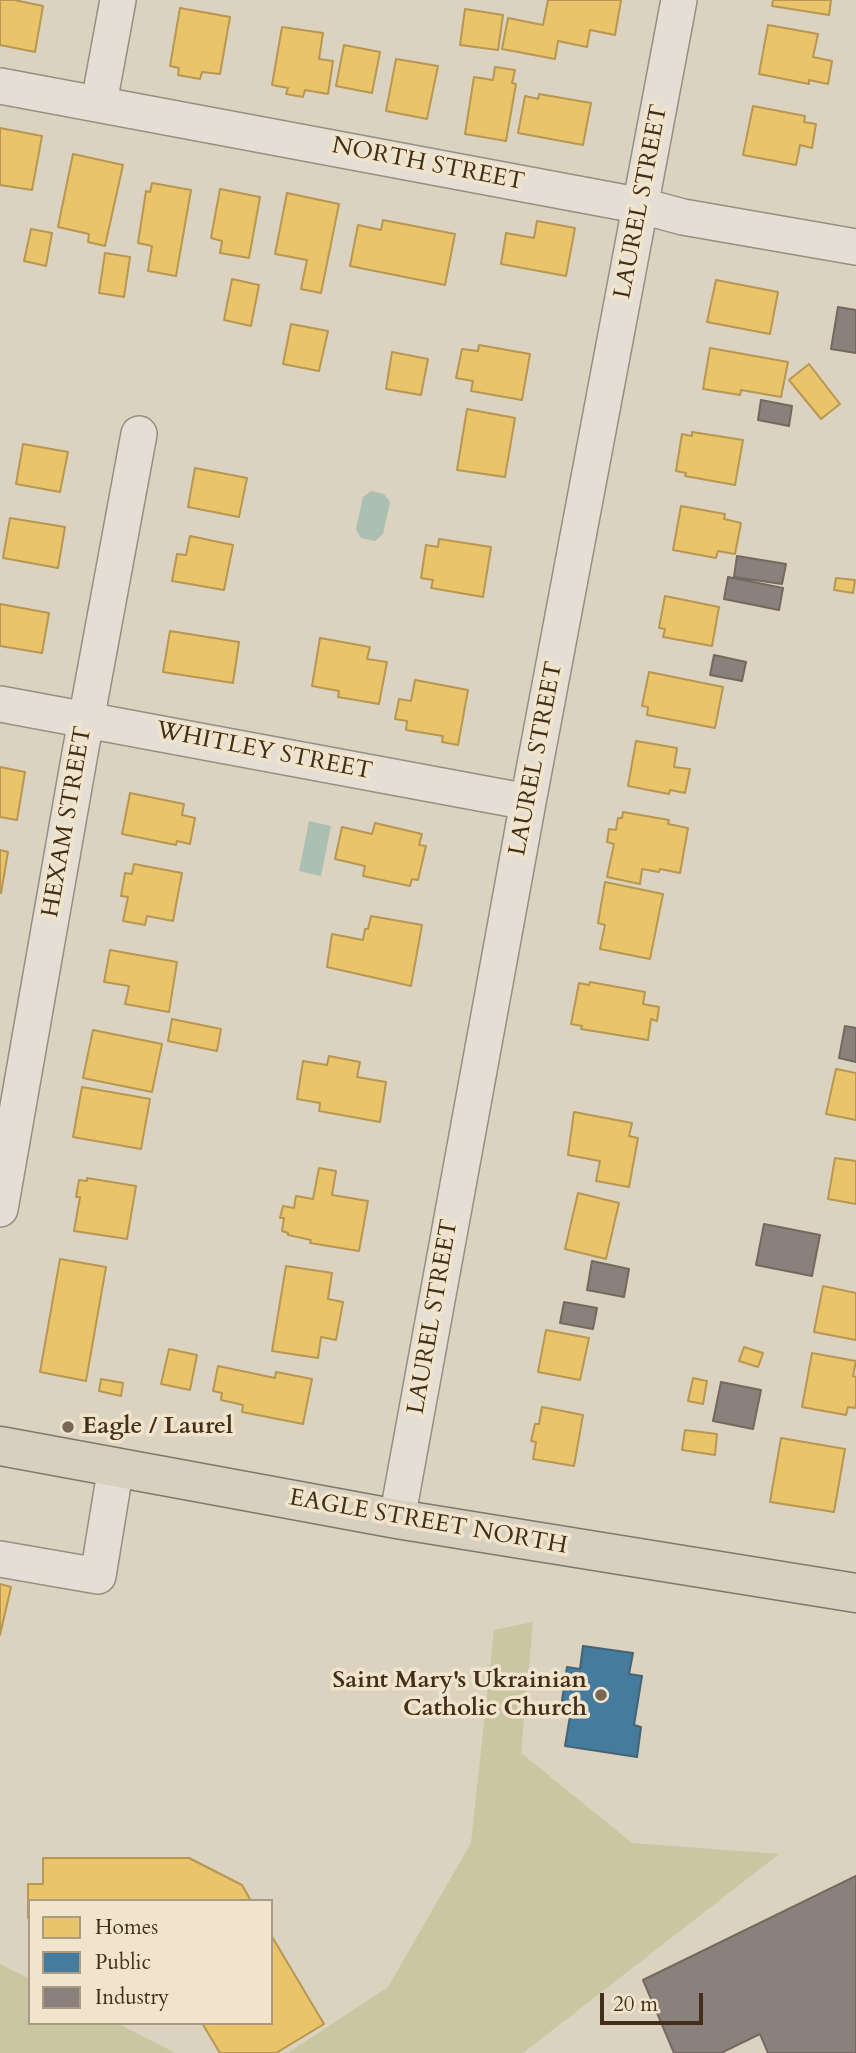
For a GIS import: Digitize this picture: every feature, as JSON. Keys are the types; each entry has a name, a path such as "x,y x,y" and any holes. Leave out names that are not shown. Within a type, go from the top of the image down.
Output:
{"main road":[{"name":"EAGLE STREET NORTH","path":"0,1446 397,1519 856,1593"}],"street":[{"path":"99,103 118,0"},
{"name":"LAUREL STREET","path":"397,1519 528,802 680,0"},
{"name":"NORTH STREET","path":"0,86 642,206 683,217 856,247"},
{"name":"HEXAM STREET","path":"1,1198 139,434"},
{"name":"WHITLEY STREET","path":"0,704 528,802"},
{"path":"0,1559 98,1576 116,1466"}],"shaded area":[{"path":"371,491 384,494 390,502 383,534 375,541 361,538 356,529 363,497"},
{"path":"309,821 331,826 321,876 299,871"},
{"path":"533,1622 521,1753 632,1843 779,1854 523,2053 288,2053 388,1987 471,1843 494,1630"},
{"path":"0,1964 28,1978 28,2025 121,2025 175,2053 0,2053"}],"building: Homes":[{"path":"0,0 43,6 35,52 0,45"},
{"path":"548,0 621,0 615,35 590,30 587,47 558,41 555,59 502,49 508,18 543,25"},
{"path":"773,0 831,0 829,15 772,6"},
{"path":"180,8 230,17 220,74 202,72 200,79 178,75 179,68 170,66"},
{"path":"465,9 503,15 498,50 460,45"},
{"path":"768,25 818,34 813,57 832,61 828,84 809,80 809,84 759,74"},
{"path":"282,27 323,33 319,59 333,61 328,94 305,90 303,97 286,94 288,88 272,85"},
{"path":"344,45 380,52 372,93 336,86"},
{"path":"396,59 438,66 427,119 386,111"},
{"path":"495,67 515,70 512,83 516,84 506,141 465,134 474,77 493,80"},
{"path":"539,94 591,103 583,145 518,133 525,96 538,99"},
{"path":"753,106 805,116 804,122 816,124 812,148 800,145 796,165 743,155"},
{"path":"0,128 42,136 32,190 0,185"},
{"path":"73,154 123,165 105,246 88,242 89,234 58,227"},
{"path":"152,183 191,190 176,276 148,271 152,246 138,243 146,191 150,192"},
{"path":"220,189 260,197 249,258 220,253 222,241 211,238"},
{"path":"287,193 339,204 321,293 301,289 307,260 275,254"},
{"path":"383,220 455,234 445,285 350,266 358,225 381,230"},
{"path":"537,221 575,228 566,276 501,264 506,233 534,238"},
{"path":"31,229 52,233 46,266 24,261"},
{"path":"105,253 130,257 124,297 99,293"},
{"path":"232,279 259,285 251,326 224,320"},
{"path":"716,280 778,292 770,334 707,322"},
{"path":"291,324 328,331 319,371 283,364"},
{"path":"479,345 530,354 522,400 471,391 473,381 456,378 462,349 478,351"},
{"path":"710,348 788,362 781,397 741,390 740,395 703,389"},
{"path":"392,352 428,359 421,395 386,389"},
{"path":"809,364 840,404 821,419 789,380"},
{"path":"467,409 515,418 505,477 457,470"},
{"path":"692,432 743,440 735,485 685,476 686,473 676,471 682,434 692,436"},
{"path":"23,444 68,452 60,492 16,484"},
{"path":"195,468 247,478 239,517 188,507"},
{"path":"681,506 725,514 724,519 741,523 735,554 718,551 716,558 673,550"},
{"path":"10,518 65,527 58,568 3,558"},
{"path":"190,536 233,545 224,590 172,581 177,554 186,555"},
{"path":"439,539 491,547 483,597 431,588 433,580 421,578 426,545 438,547"},
{"path":"836,578 855,580 853,593 834,590"},
{"path":"665,596 719,607 712,646 663,637 665,629 659,628"},
{"path":"0,604 49,613 42,653 0,646"},
{"path":"170,631 239,642 233,683 163,672"},
{"path":"320,638 370,647 367,659 387,662 379,704 338,697 339,691 312,686"},
{"path":"649,672 723,687 715,728 647,715 648,707 642,706"},
{"path":"415,680 468,690 458,745 442,742 443,736 406,730 407,721 395,719 399,699 411,701"},
{"path":"636,741 677,748 674,767 690,769 685,793 670,790 669,794 628,786"},
{"path":"0,767 25,772 17,820 0,817"},
{"path":"130,793 184,804 182,815 195,818 190,844 177,841 176,845 122,834"},
{"path":"623,812 669,820 668,824 688,828 680,873 642,869 640,884 607,877 614,844 607,842 609,829 616,830 618,818 622,818"},
{"path":"375,823 422,834 419,845 426,846 418,880 412,879 410,886 363,876 365,866 335,859 342,827 372,834"},
{"path":"0,850 8,852 1,893 0,892"},
{"path":"134,864 182,873 173,921 147,916 145,925 123,921 128,897 121,896 125,873 132,874"},
{"path":"605,882 663,894 650,959 600,949 605,925 598,923"},
{"path":"371,916 422,925 411,986 327,967 332,934 363,940"},
{"path":"110,950 177,962 169,1012 125,1004 129,986 104,982"},
{"path":"590,982 645,992 643,1004 659,1007 657,1021 651,1019 648,1040 581,1029 582,1026 571,1024 579,983 589,985"},
{"path":"172,1019 221,1029 217,1051 168,1041"},
{"path":"93,1030 162,1044 152,1092 83,1078"},
{"path":"329,1056 360,1062 357,1077 386,1082 380,1122 319,1111 320,1103 297,1099 303,1061 327,1065"},
{"path":"836,1069 856,1073 856,1120 826,1114"},
{"path":"82,1087 150,1099 141,1149 73,1137"},
{"path":"574,1112 632,1123 629,1136 638,1138 629,1187 596,1181 600,1161 568,1155"},
{"path":"835,1158 856,1161 856,1204 828,1199"},
{"path":"319,1168 336,1171 332,1195 368,1201 359,1251 310,1243 311,1240 282,1231 284,1218 280,1218 283,1206 294,1208 296,1196 313,1199"},
{"path":"87,1178 136,1186 127,1239 74,1231 80,1197 76,1197 79,1180 87,1181"},
{"path":"578,1193 619,1203 606,1259 565,1249"},
{"path":"60,1259 106,1267 86,1381 40,1372"},
{"path":"286,1266 332,1273 328,1299 343,1302 336,1340 321,1337 318,1358 272,1351"},
{"path":"823,1286 856,1293 856,1340 814,1332"},
{"path":"546,1330 589,1338 580,1380 538,1372"},
{"path":"744,1347 763,1353 758,1367 739,1361"},
{"path":"169,1349 197,1355 190,1390 161,1384"},
{"path":"812,1353 856,1361 853,1376 856,1377 856,1405 855,1408 848,1407 846,1415 802,1407"},
{"path":"218,1366 275,1378 276,1372 312,1379 303,1424 242,1412 243,1405 221,1400 222,1393 213,1391"},
{"path":"693,1378 707,1381 703,1404 688,1401"},
{"path":"101,1379 123,1383 121,1396 99,1391"},
{"path":"542,1407 583,1415 574,1466 533,1459 536,1442 531,1441 535,1424 539,1424"},
{"path":"685,1430 717,1434 715,1455 682,1450"},
{"path":"781,1438 845,1449 834,1512 770,1502"},
{"path":"0,1584 11,1587 0,1635"},
{"path":"43,1858 189,1858 242,1885 250,1899 28,1899 28,1884 43,1884"},
{"path":"273,1938 324,2024 276,2053 220,2053 203,2025 273,2025"}],"building: Public":[{"name":"Saint Mary's Ukrainian Catholic Church","path":"583,1646 633,1653 629,1674 642,1676 634,1725 641,1727 637,1757 565,1746 570,1716 560,1714 567,1667 580,1669"}],"building: Industry":[{"path":"838,307 856,310 856,353 831,349"},
{"path":"761,400 792,406 789,426 758,420"},
{"path":"737,556 786,564 782,584 734,577"},
{"path":"728,577 783,588 779,610 724,599"},
{"path":"714,655 746,662 742,681 710,675"},
{"path":"845,1026 856,1028 856,1062 839,1058"},
{"path":"764,1224 820,1235 812,1276 756,1265"},
{"path":"592,1261 629,1269 624,1297 587,1290"},
{"path":"564,1302 597,1308 593,1329 560,1323"},
{"path":"721,1382 761,1390 753,1429 713,1421"},
{"path":"856,1876 856,2053 768,2053 760,2034 721,2053 674,2053 643,1980"}],"place":[{"name":"Eagle / Laurel","path":"68,1427"},
{"name":"Saint Mary's Ukrainian Catholic Church","path":"601,1695"}]}
